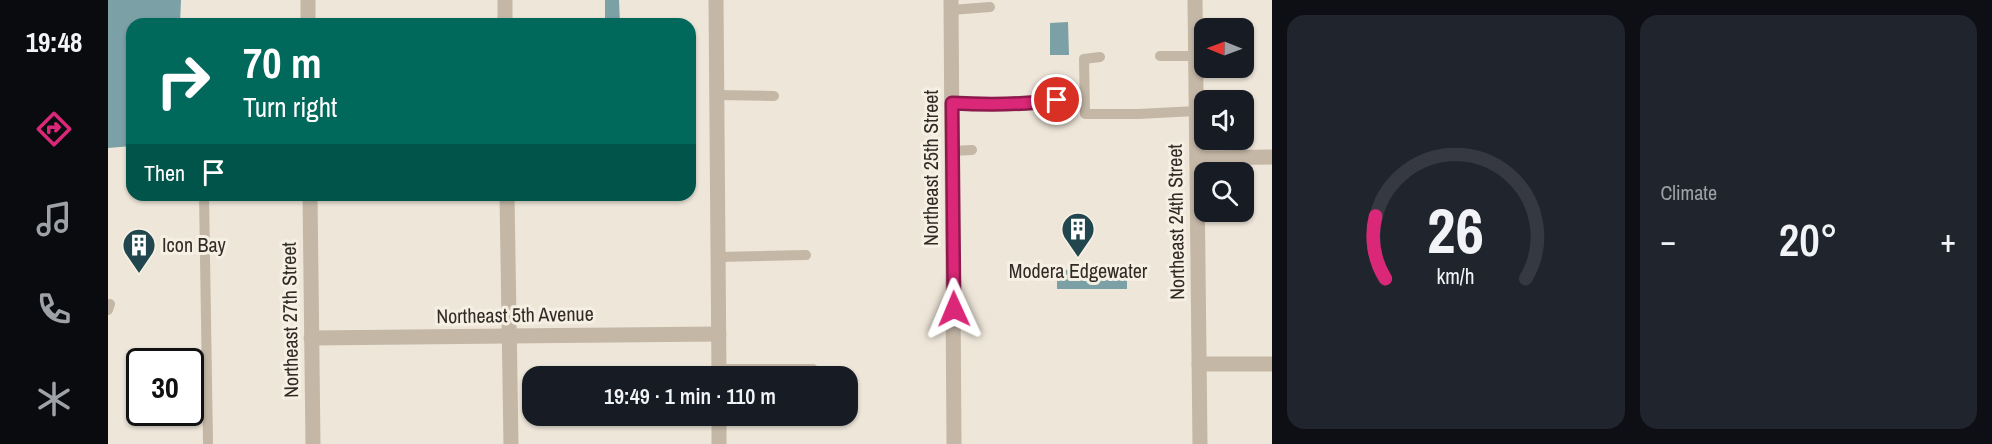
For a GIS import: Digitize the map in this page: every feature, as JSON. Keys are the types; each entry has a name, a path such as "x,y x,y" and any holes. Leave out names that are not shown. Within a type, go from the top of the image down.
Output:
{"street":[{"path":"308,0 308,18"},
{"path":"505,0 505,18"},
{"path":"716,0 719,366"},
{"name":"Northeast 24th Street","path":"1195,0 1195,18"},
{"name":"Northeast 25th Street","path":"951,5 954,444"},
{"name":"Northeast 24th Street","path":"1197,150 1200,444"},
{"path":"1197,158 1272,157"},
{"name":"Northeast 27th Street","path":"310,201 313,444"},
{"path":"507,201 510,444"},
{"name":"Northeast 5th Avenue","path":"311,338 719,334"},
{"path":"1199,364 1272,364"},
{"path":"719,426 719,444"}],"lane":[{"path":"951,5 990,8"},
{"path":"1160,56 1194,56"},
{"path":"1100,57 1084,59 1085,114 1194,111"},
{"path":"717,95 774,96"},
{"path":"952,103 998,105 1057,100"},
{"path":"952,151 972,150"},
{"path":"204,201 208,442"},
{"path":"718,257 806,255"}],"water":[{"path":"108,0 181,0 180,18 126,18 126,146 108,148"},
{"path":"605,0 619,0 620,18 605,18"},
{"path":"1068,22 1069,55 1050,55 1050,23"},
{"path":"1127,269 1127,289 1057,289 1057,270"}],"place":[{"name":"Modera Edgewater","path":"1078,258"},
{"name":"Icon Bay","path":"139,274"}],"route":[{"path":"954,309 952,103 998,105 1057,100"}]}
